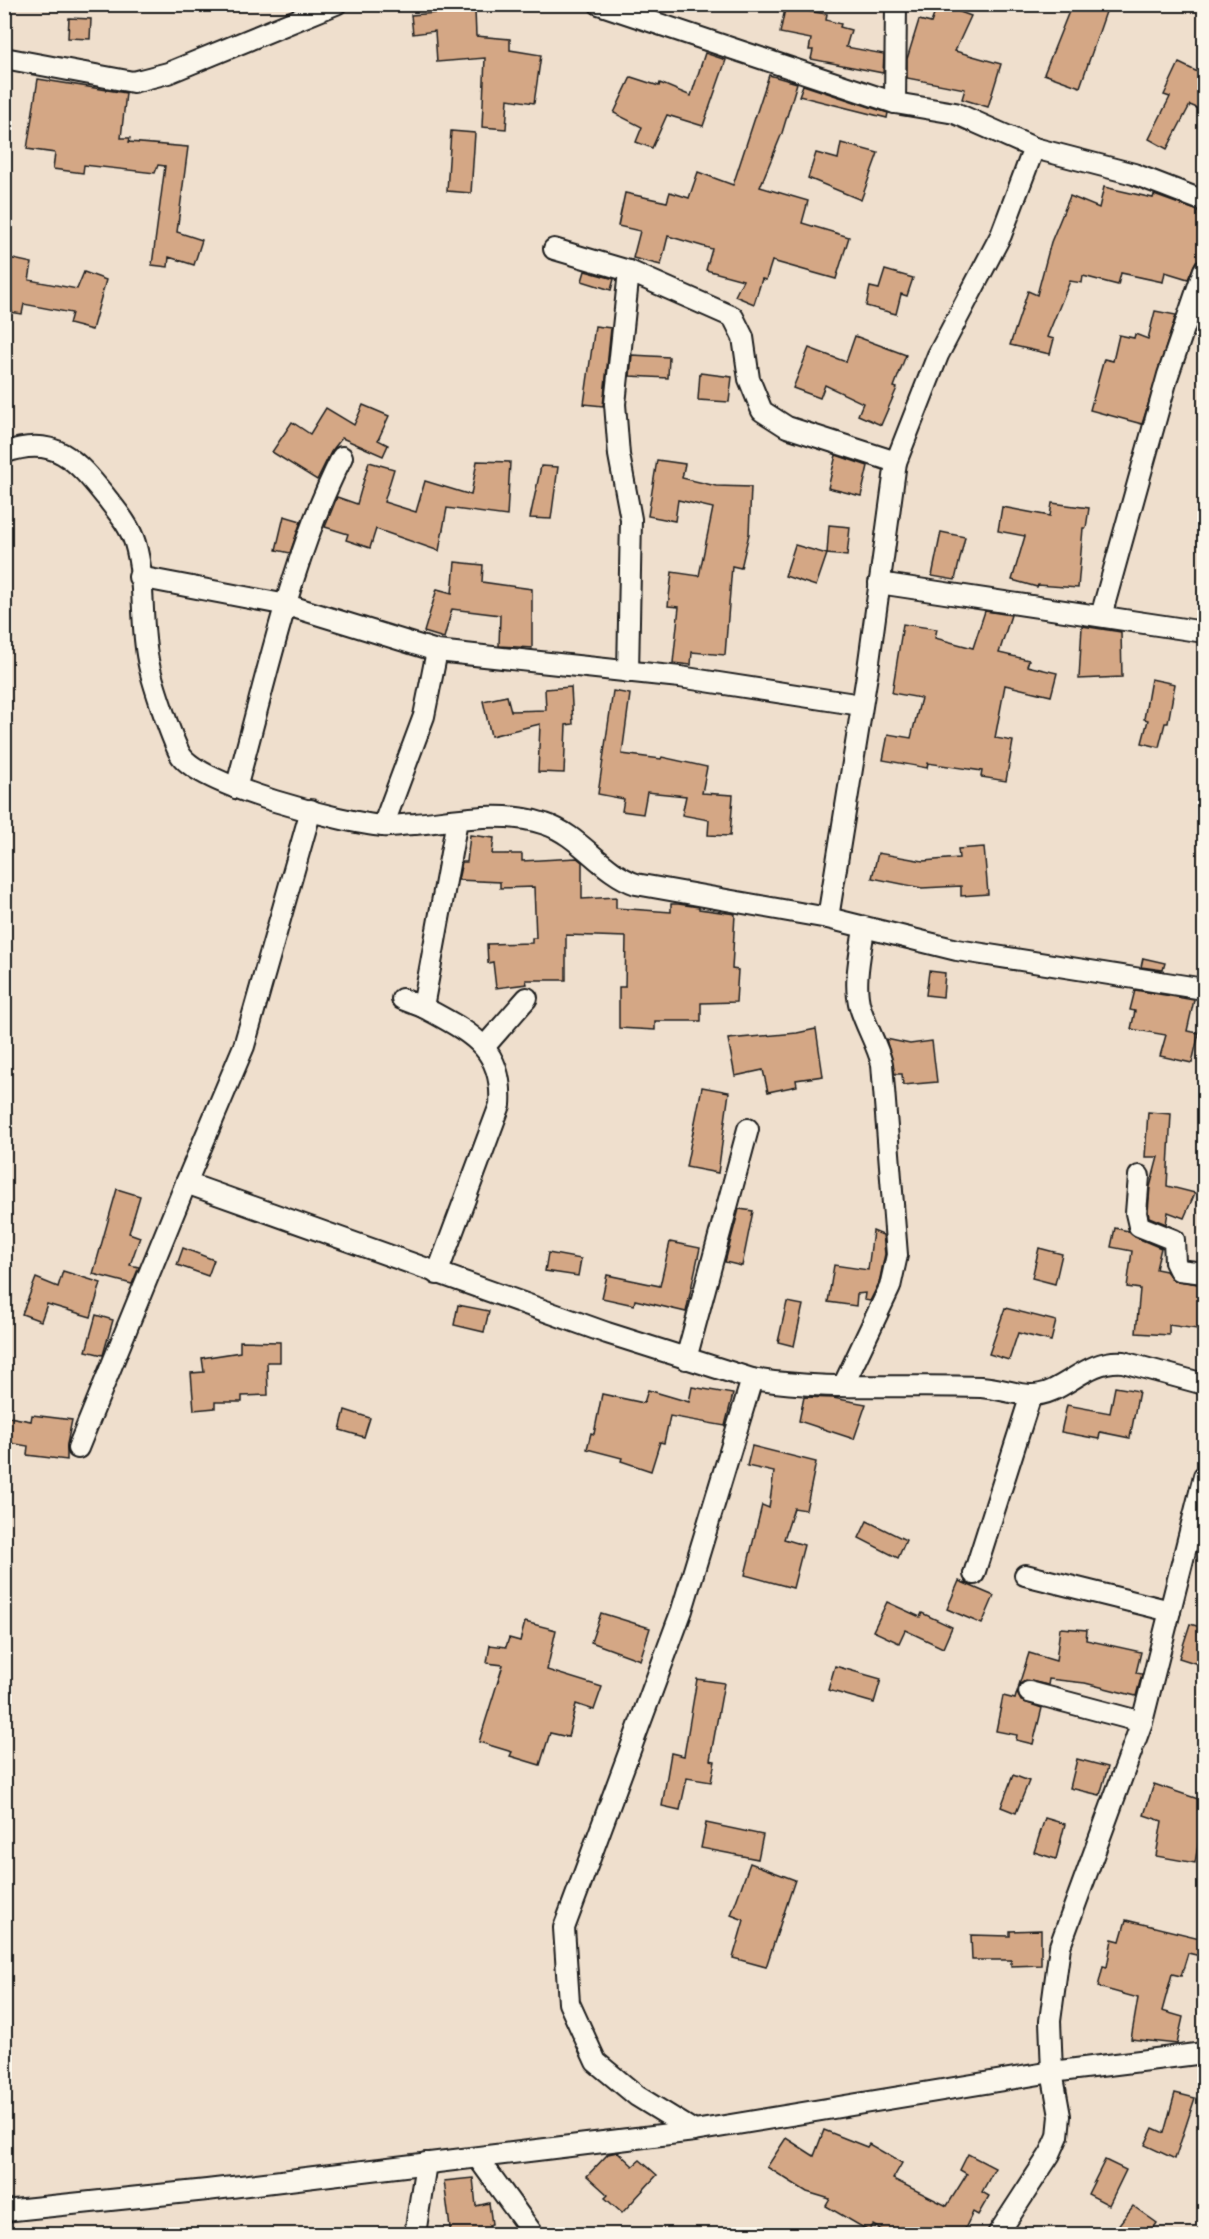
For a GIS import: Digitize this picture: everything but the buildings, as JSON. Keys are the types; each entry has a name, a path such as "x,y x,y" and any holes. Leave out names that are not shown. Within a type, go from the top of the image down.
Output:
{"street":[{"path":"4,58 133,82 140,81 168,73 336,4"},
{"path":"599,4 895,103 956,113 1035,148 1134,174 1204,201"},
{"path":"895,103 896,4"},
{"path":"828,918 896,462 938,355 1001,235 1035,148"},
{"path":"554,249 628,271 733,317 743,337 749,379 762,411 787,427 896,462"},
{"path":"1101,616 1168,375 1204,270"},
{"path":"628,271 615,404 618,447 632,519 628,672"},
{"path":"4,453 21,447 43,446 68,455 84,470 117,511 135,542 148,661 181,756 201,772 236,788 311,810 383,826 495,817 547,824 565,833 617,874 636,884 828,918 957,950 1204,989"},
{"path":"236,788 305,544 325,490 342,457"},
{"path":"140,577 287,605 437,651 680,677 861,705"},
{"path":"879,583 1204,632"},
{"path":"383,826 424,716 437,651"},
{"path":"78,1448 244,1046 311,810"},
{"path":"423,1007 458,820"},
{"path":"844,1384 890,1287 897,1255 882,1064 877,1044 859,1000 864,928"},
{"path":"485,1046 527,998"},
{"path":"402,999 423,1007 485,1046 498,1068 501,1086 500,1105 437,1274"},
{"path":"686,1359 748,1129"},
{"path":"1139,1176 1136,1213 1139,1226 1174,1240 1175,1262 1179,1270 1204,1273"},
{"path":"186,1183 437,1274 686,1359 752,1379 790,1385 983,1387 1031,1395 1061,1386 1084,1370 1110,1361 1123,1362 1204,1384"},
{"path":"694,2131 638,2096 596,2062 569,2003 564,1928 682,1610 752,1379"},
{"path":"974,1574 1031,1395"},
{"path":"1004,2233 1058,2136 1060,2116 1052,2072 1050,2020 1060,1946 1142,1722 1204,1476"},
{"path":"1024,1575 1170,1611"},
{"path":"1029,1692 1142,1722"},
{"path":"4,2211 207,2190 694,2131 1052,2072 1204,2053"},
{"path":"478,2158 533,2235"},
{"path":"415,2235 426,2163"}]}
